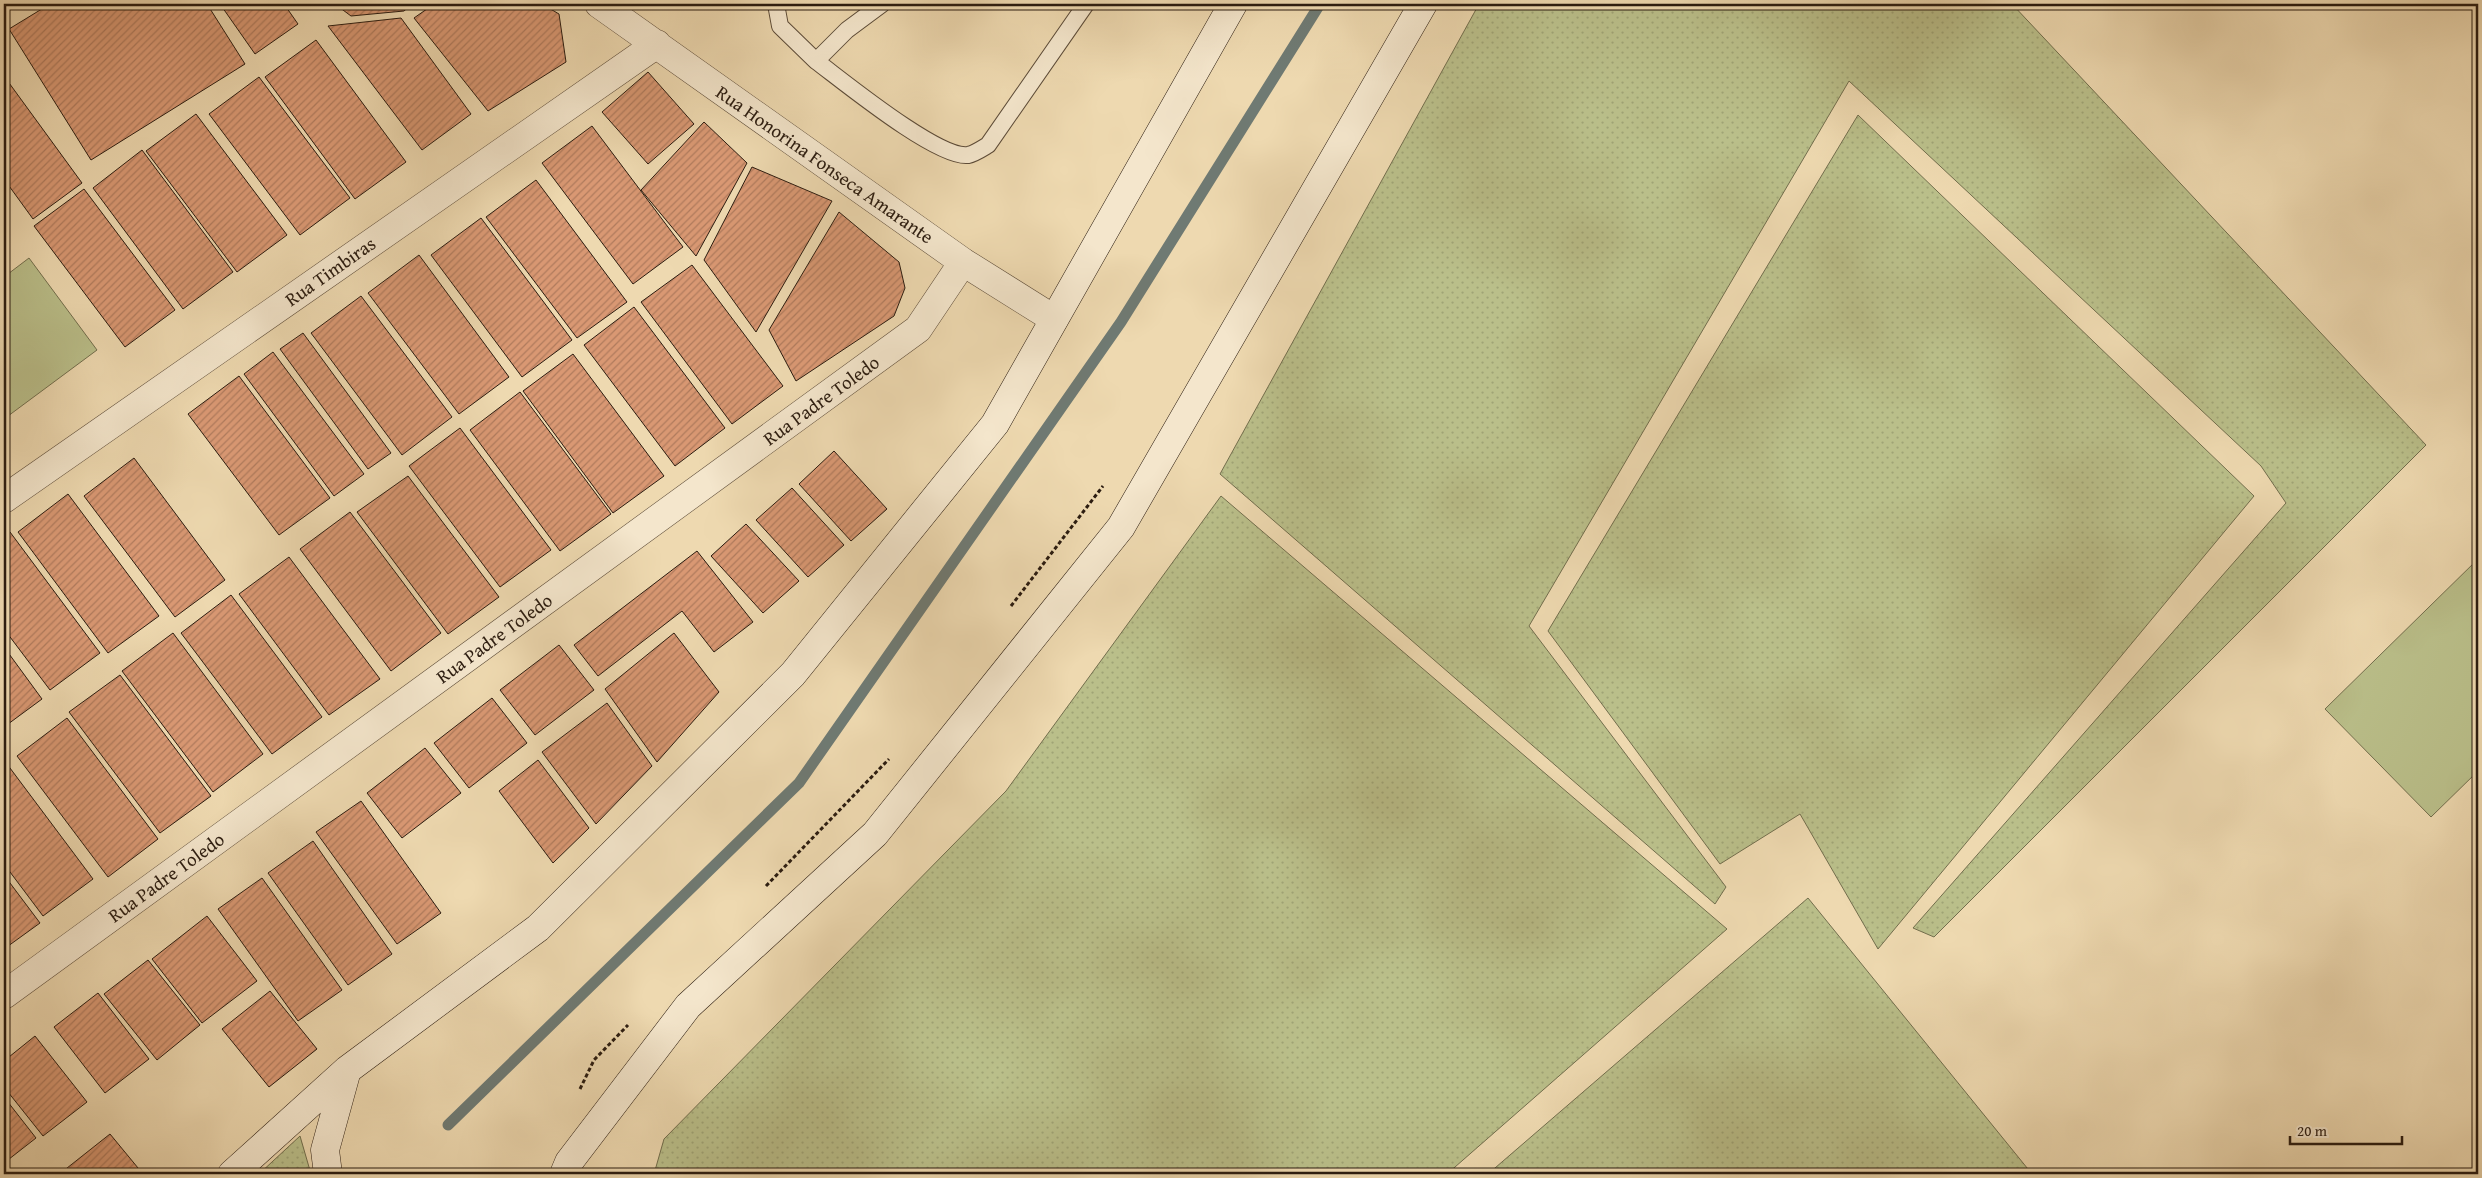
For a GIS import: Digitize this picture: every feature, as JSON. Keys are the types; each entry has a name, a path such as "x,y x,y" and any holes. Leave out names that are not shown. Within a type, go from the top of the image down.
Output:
{"main road":[{"name":"Rua Honorina Fonseca Amarante","path":"599,4 963,262 1054,319"},
{"path":"232,1174 347,1070 538,928 793,674 995,424 1233,4"},
{"path":"567,1170 688,1006 875,834 1121,527 1423,4"},
{"name":"Rua Timbiras","path":"4,499 657,44"},
{"name":"Rua Padre Toledo","path":"4,995 918,329 963,262"},
{"path":"328,1174 325,1150 347,1070"}],"lane":[{"path":"776,4 780,26 816,61 892,118 942,150 968,155 988,145 1086,4"},
{"path":"816,61 847,30 882,4"}],"path":[{"path":"1010,608 1107,482"},
{"path":"762,890 892,756"},
{"path":"576,1095 594,1060 634,1019"}],"green space":[{"path":"1479,4 2012,4 2426,445 1934,937 1913,928 2286,503 2261,466 1849,81 1529,626 1726,887 1715,904 1220,474"},
{"path":"1858,115 2254,496 1878,949 1800,814 1720,864 1548,631"},
{"path":"29,258 97,350 4,419 4,277"},
{"path":"1221,496 1727,929 1447,1174 654,1174 664,1139 1006,791"},
{"path":"2478,559 2478,771 2431,817 2325,709"},
{"path":"1808,898 2032,1174 1488,1174"},
{"path":"300,1136 311,1174 259,1174"}],"building":[{"path":"50,4 207,4 245,64 91,160 9,29"},
{"path":"220,4 284,4 298,24 255,54"},
{"path":"335,4 412,4 404,11 351,16"},
{"path":"434,4 542,4 559,14 566,62 488,111 414,18"},
{"path":"401,18 471,114 422,150 328,26"},
{"path":"316,40 406,162 355,199 265,77"},
{"path":"648,72 694,124 648,164 602,112"},
{"path":"4,76 82,183 33,219 4,179"},
{"path":"259,77 350,198 300,235 209,114"},
{"path":"196,114 287,235 237,272 146,151"},
{"path":"704,122 747,163 696,256 641,190"},
{"path":"592,126 683,247 633,284 542,163"},
{"path":"142,150 233,272 183,309 93,188"},
{"path":"752,167 832,201 756,332 704,260"},
{"path":"536,180 627,302 577,338 486,217"},
{"path":"84,189 175,310 125,347 34,226"},
{"path":"839,212 899,262 905,288 894,316 796,381 769,330"},
{"path":"481,218 572,340 522,377 431,255"},
{"path":"419,255 509,377 459,414 368,293"},
{"path":"692,265 783,386 732,424 641,302"},
{"path":"361,296 452,417 402,455 311,333"},
{"path":"634,307 725,428 675,466 584,345"},
{"path":"303,333 391,453 368,469 280,349"},
{"path":"273,352 364,474 334,496 244,374"},
{"path":"573,354 664,476 613,513 523,391"},
{"path":"239,376 330,498 279,535 188,414"},
{"path":"520,392 611,514 560,551 470,430"},
{"path":"460,428 551,550 500,587 409,466"},
{"path":"834,451 887,509 851,541 799,484"},
{"path":"134,458 225,580 175,617 84,496"},
{"path":"408,476 499,597 448,634 357,512"},
{"path":"792,488 844,545 808,577 756,520"},
{"path":"68,494 159,616 108,653 18,532"},
{"path":"350,512 441,633 391,671 300,549"},
{"path":"746,524 799,581 763,613 711,556"},
{"path":"10,532 100,653 50,690 4,629 4,537"},
{"path":"697,551 753,622 714,652 682,611 598,676 574,645"},
{"path":"289,557 380,679 329,715 239,594"},
{"path":"231,595 322,717 272,754 181,633"},
{"path":"173,633 263,754 213,792 122,671"},
{"path":"674,633 719,692 657,762 605,689"},
{"path":"559,645 594,690 535,735 500,690"},
{"path":"4,647 42,699 4,727"},
{"path":"120,675 211,796 160,833 69,712"},
{"path":"492,698 527,743 469,788 434,743"},
{"path":"607,703 652,766 596,824 542,752"},
{"path":"67,718 158,839 108,877 17,756"},
{"path":"425,748 461,793 402,838 367,793"},
{"path":"4,760 93,879 43,916 4,864"},
{"path":"538,760 589,828 553,863 499,791"},
{"path":"361,801 441,913 397,944 316,832"},
{"path":"313,841 392,954 348,985 268,873"},
{"path":"4,875 40,923 4,949"},
{"path":"262,878 342,990 298,1021 218,909"},
{"path":"207,916 257,981 202,1023 152,959"},
{"path":"148,960 200,1025 157,1060 104,994"},
{"path":"270,991 317,1049 269,1087 222,1029"},
{"path":"98,993 149,1059 105,1093 54,1027"},
{"path":"35,1036 87,1102 43,1136 4,1087 4,1061"},
{"path":"4,1097 36,1138 4,1163"},
{"path":"110,1134 143,1174 64,1174 62,1172"}],"waterway":[{"path":"448,1125 799,783 1121,322 1320,4"}]}
